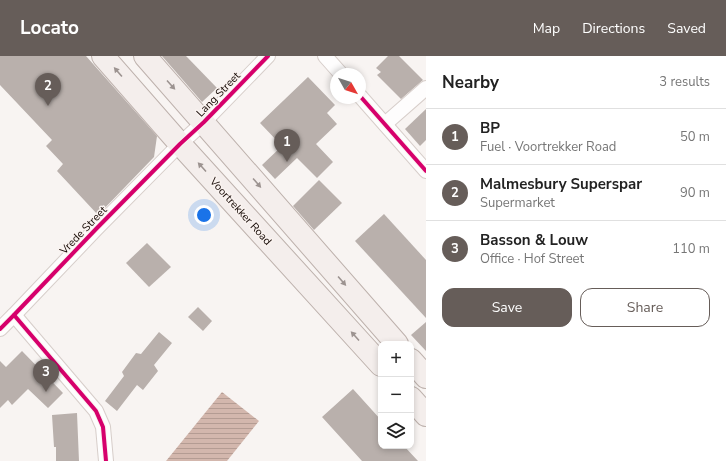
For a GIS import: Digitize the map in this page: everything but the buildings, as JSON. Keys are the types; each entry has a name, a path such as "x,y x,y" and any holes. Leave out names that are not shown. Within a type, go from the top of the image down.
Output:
{"main road":[{"name":"Voortrekker Road","path":"103,56 180,144 378,362"},
{"path":"145,56 394,341"},
{"path":"414,363 426,377"},
{"path":"414,401 426,415"}],"street":[{"name":"Lang Street","path":"180,144 204,122 268,56"},
{"path":"325,56 336,68"},
{"path":"385,124 426,88"},
{"path":"366,103 426,171"},
{"name":"Vrede Street","path":"0,329 180,144"},
{"path":"14,316 96,411 103,427 106,461"}],"shaded area":[{"path":"222,392 259,421 227,461 166,461"}],"cycle path":[{"path":"0,329 96,229 268,56"},
{"path":"366,103 426,171"},
{"path":"14,315 96,411 103,427 106,461"}],"place":[{"name":"Malmesbury Superspar","path":"48,106"},
{"name":"BP","path":"287,162"},
{"name":"Basson & Louw","path":"46,392"}]}
